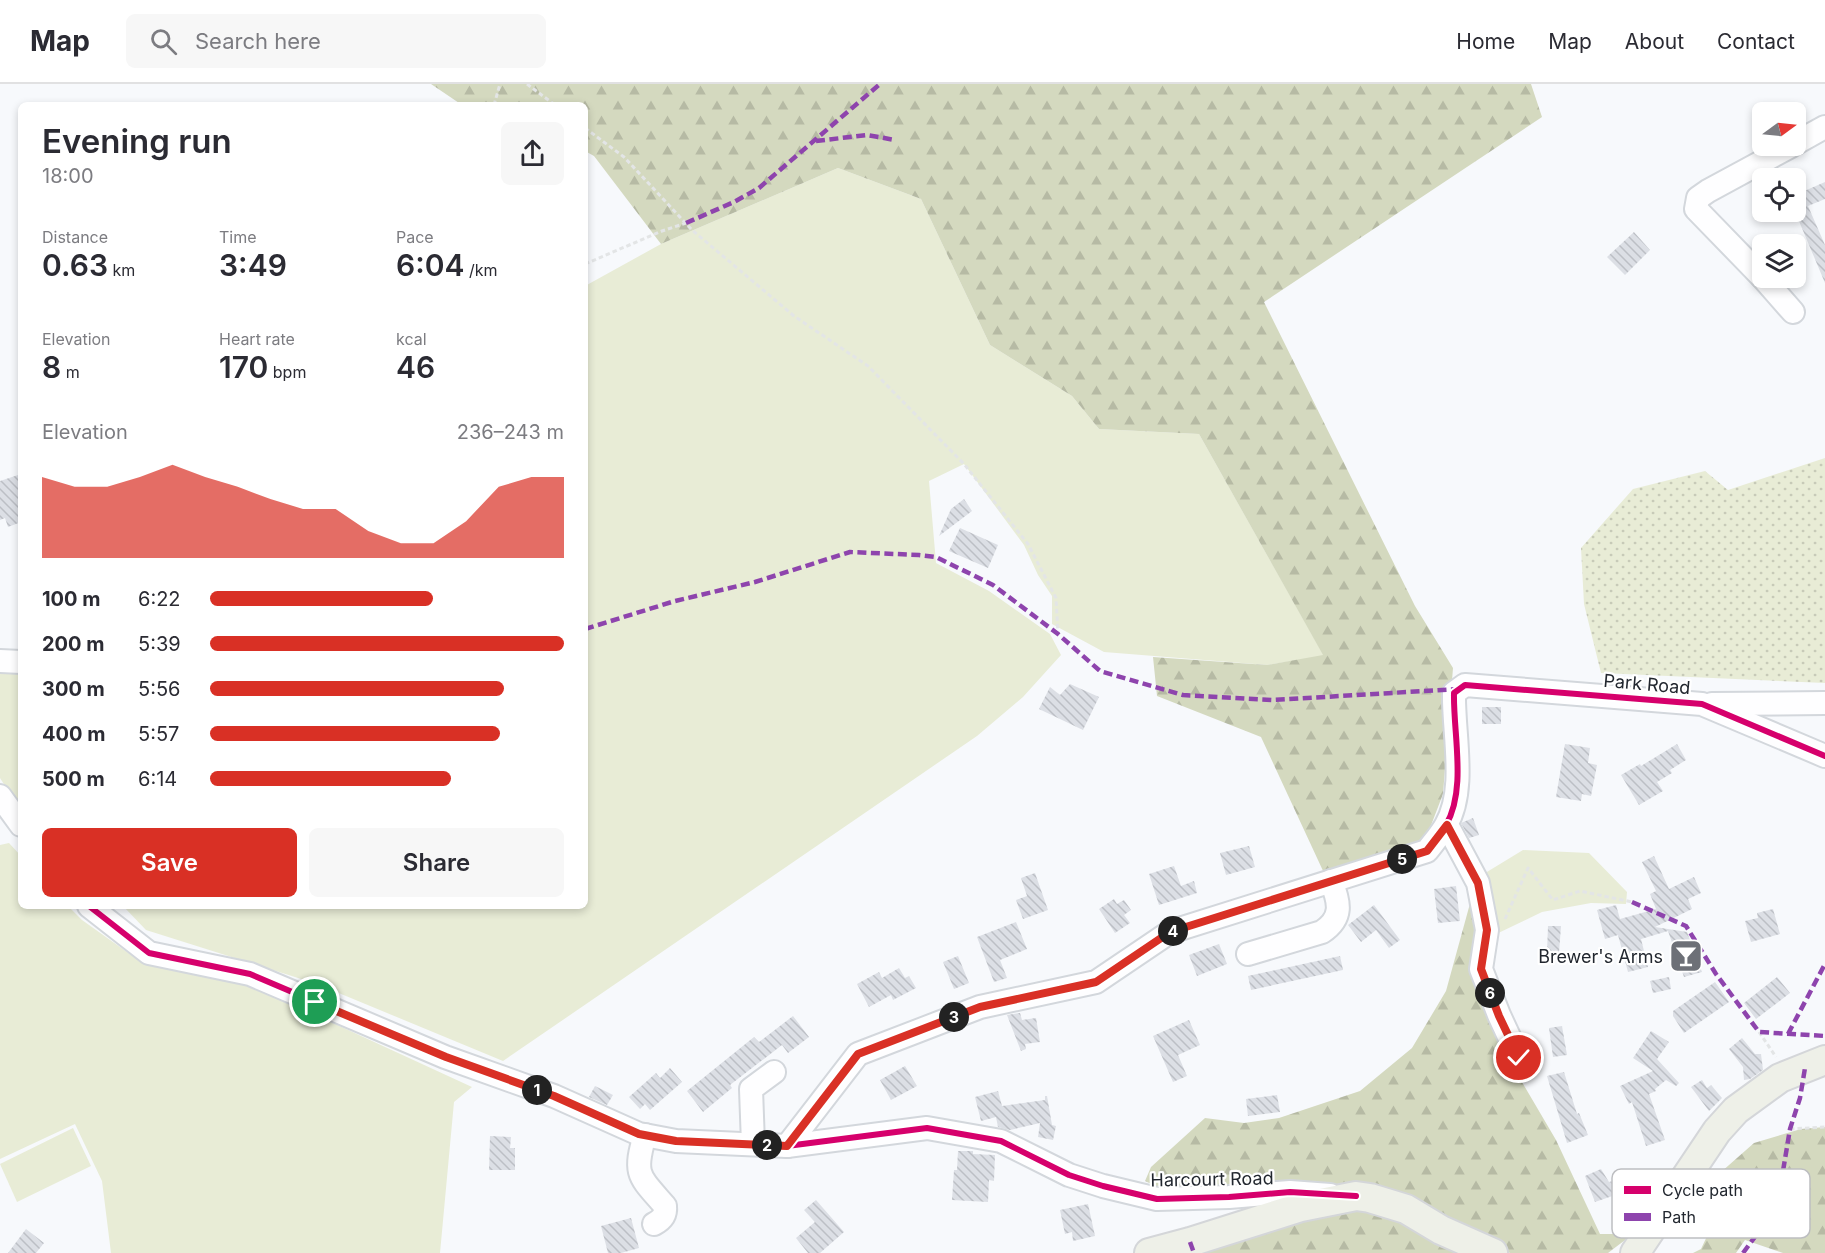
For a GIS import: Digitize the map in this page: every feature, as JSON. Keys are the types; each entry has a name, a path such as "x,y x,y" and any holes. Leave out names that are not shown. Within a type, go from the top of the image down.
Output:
{"main road":[{"path":"1691,1169 1717,1131 1736,1110 1780,1078 1825,1060"},
{"path":"1149,1253 1301,1207 1356,1196 1406,1209 1441,1230 1493,1253"},
{"path":"1635,1253 1645,1238"}],"street":[{"path":"1806,137 1825,127"},
{"path":"1752,266 1696,209 1698,198 1773,156"},
{"path":"1772,288 1793,312"},
{"path":"0,661 18,662"},
{"name":"Park Road","path":"1447,825 1455,800 1457,778 1454,697 1458,689 1465,685 1702,704 1825,756"},
{"path":"1702,704 1825,703"},
{"path":"0,796 18,821"},
{"path":"787,1146 858,1054 980,1007 1096,982 1170,932 1427,851 1447,825 1478,883 1487,930 1481,969 1499,1016 1519,1058"},
{"path":"1248,954 1322,932 1332,926 1338,913 1339,900 1331,881"},
{"name":"Harcourt Road","path":"93,909 149,953 250,974 446,1057 554,1096 645,1135 676,1141 787,1146 927,1128 1001,1141 1068,1175 1156,1199 1229,1197 1290,1192 1356,1196"},
{"path":"753,1144 751,1089 774,1072"},
{"path":"645,1135 638,1158 638,1169 643,1181 665,1206 664,1218 654,1224"}],"path":[{"path":"495,102 500,84"},
{"path":"527,84 551,102"},
{"path":"588,130 624,157 692,230 794,315 868,366 964,464 1028,544 1056,598 1058,634"},
{"path":"588,263 686,223"},
{"path":"1487,930 1502,926 1528,868 1554,900 1580,891 1632,902"},
{"path":"1759,1032 1775,1055 1777,1064"},
{"path":"1790,1129 1825,1127"}],"green space":[{"path":"431,84 1531,84 1542,117 1264,302 1415,606 1453,668 1443,794 1425,841 1324,873 1261,737 1157,696 1153,657 1267,665 1323,655 1199,434 1099,429 1072,396 990,345 921,199 838,168 661,244 594,156 588,153 588,102 458,102"},
{"path":"838,168 921,199 990,345 1072,396 1099,429 1199,434 1324,656 1267,665 1104,652 1052,624 1052,596 1038,575 1024,545 964,464 929,481 936,563 989,591 1050,634 1061,655 1023,697 977,736 503,1061 317,984 146,930 126,909 588,909 588,284 661,244"},
{"path":"1825,458 1825,683 1601,673 1584,604 1581,548 1633,489 1705,471 1728,490"},
{"path":"18,670 18,800 0,778 0,671"},
{"path":"9,843 18,853 18,909 71,909 82,920 134,957 257,988 472,1087 454,1102 440,1253 111,1253 102,1181 75,1124 0,1159 0,845"},
{"path":"1523,850 1589,853 1627,892 1626,904 1591,903 1542,912 1490,937 1477,878"},
{"path":"1477,878 1479,971 1519,1077 1556,1140 1600,1234 1612,1234 1612,1238 1628,1238 1608,1253 1510,1253 1418,1208 1162,1189 1145,1181 1151,1167 1205,1118 1244,1123 1279,1118 1360,1091 1412,1048 1446,991"},
{"path":"1825,1127 1825,1253 1783,1253 1745,1240 1736,1253 1693,1253 1701,1249 1706,1238 1810,1238 1810,1169 1724,1169 1754,1143 1801,1129"},
{"path":"73,1128 91,1166 17,1202 0,1164"},
{"path":"1377,1206 1462,1253 1171,1253 1273,1223"}],"building":[{"path":"1825,182 1825,199 1808,206 1825,245 1825,283 1799,222 1806,222 1806,190"},
{"path":"1634,232 1650,250 1625,275 1607,257"},
{"path":"18,475 18,523 8,527 5,518 0,520 0,481"},
{"path":"964,499 972,511 939,536 951,509"},
{"path":"960,528 998,545 988,568 949,551"},
{"path":"1070,684 1099,697 1083,730 1039,709 1050,687 1060,695"},
{"path":"1482,707 1501,707 1501,724 1482,724"},
{"path":"1565,744 1590,748 1588,763 1597,765 1591,796 1582,794 1581,801 1556,797"},
{"path":"1677,744 1686,760 1670,770 1672,773 1657,782 1663,791 1639,805 1621,775 1640,764 1641,766"},
{"path":"1473,818 1479,835 1469,838 1461,823"},
{"path":"1249,846 1255,867 1226,875 1220,853"},
{"path":"1654,856 1669,889 1694,877 1701,893 1688,899 1692,909 1655,927 1687,932 1702,972 1684,977 1668,931 1641,939 1648,967 1628,972 1618,935 1605,939 1597,910 1616,905 1620,919 1656,909 1650,894 1656,891 1642,862"},
{"path":"1174,866 1181,886 1194,881 1197,893 1159,905 1149,874"},
{"path":"1035,873 1048,910 1023,919 1016,900 1027,896 1021,878"},
{"path":"1456,886 1460,921 1438,923 1434,889"},
{"path":"1114,899 1117,904 1124,900 1131,910 1124,915 1130,923 1115,933 1099,909"},
{"path":"1374,905 1400,940 1389,948 1376,930 1361,942 1348,925"},
{"path":"1773,909 1780,934 1751,942 1745,921 1758,918 1757,913"},
{"path":"1016,922 1027,949 1000,960 1007,978 994,982 977,937"},
{"path":"1548,926 1561,926 1559,953 1547,952"},
{"path":"1219,944 1227,964 1197,976 1189,955"},
{"path":"958,956 969,983 954,989 943,962"},
{"path":"1340,956 1343,970 1251,990 1248,976"},
{"path":"899,968 905,978 909,976 916,988 893,1000 891,995 869,1007 857,984 879,972 882,978"},
{"path":"1669,977 1671,989 1653,993 1650,981"},
{"path":"1777,977 1790,993 1756,1019 1744,1003"},
{"path":"1715,982 1729,1002 1684,1033 1673,1016 1673,1011"},
{"path":"1020,1013 1022,1020 1036,1018 1040,1042 1025,1044 1026,1049 1021,1051 1007,1015"},
{"path":"793,1016 809,1037 788,1053 782,1045 730,1085 732,1088 703,1112 687,1091 754,1037 759,1042"},
{"path":"1189,1020 1200,1045 1178,1055 1187,1076 1173,1082 1153,1036"},
{"path":"1562,1026 1567,1055 1553,1057 1549,1028"},
{"path":"1651,1031 1669,1042 1657,1059 1679,1083 1676,1086 1666,1080 1655,1089 1656,1091 1649,1094 1665,1140 1646,1146 1632,1102 1629,1104 1620,1086 1653,1071 1633,1058"},
{"path":"1742,1038 1755,1054 1761,1054 1763,1070 1750,1079 1744,1080 1743,1067 1729,1049"},
{"path":"905,1066 917,1086 891,1100 880,1080"},
{"path":"670,1068 682,1082 650,1110 645,1104 640,1109 629,1097 656,1073 660,1078"},
{"path":"1564,1072 1577,1114 1579,1113 1588,1135 1567,1143 1547,1076"},
{"path":"1702,1080 1707,1088 1711,1085 1722,1098 1709,1111 1691,1087"},
{"path":"595,1086 613,1095 607,1105 589,1097"},
{"path":"998,1091 1002,1106 1045,1100 1047,1096 1052,1125 1056,1126 1053,1140 1038,1137 1040,1123 1010,1130 998,1127 996,1117 981,1121 975,1097"},
{"path":"1277,1095 1280,1112 1248,1116 1246,1099"},
{"path":"490,1136 511,1137 510,1148 515,1148 515,1170 489,1170"},
{"path":"958,1151 995,1155 994,1181 989,1180 988,1202 952,1200"},
{"path":"1601,1169 1609,1182 1612,1181 1612,1196 1595,1202 1585,1176"},
{"path":"816,1200 844,1232 820,1253 808,1253 796,1238 815,1222 804,1210"},
{"path":"1088,1204 1095,1236 1073,1241 1072,1232 1065,1234 1060,1210"},
{"path":"631,1218 639,1248 621,1253 608,1253 601,1226"},
{"path":"26,1229 44,1243 36,1253 8,1253"}],"marked path":[{"path":"686,223 734,202 759,188 880,84"},
{"path":"816,141 867,135 895,140"},
{"path":"588,628 675,601 755,582 850,552 919,555 936,557 993,585 1058,634 1100,671 1183,695 1273,700 1458,689"},
{"path":"1632,902 1686,926 1716,974 1759,1032 1825,1036"},
{"path":"1788,1034 1825,964"},
{"path":"1783,1169 1790,1129 1800,1098 1805,1068"},
{"path":"1743,1253 1754,1238"},
{"path":"1190,1242 1194,1253"}],"cycle path":[{"path":"787,1146 858,1054 980,1007 1096,982 1170,932 1427,851 1446,825 1456,795 1458,760 1454,693 1465,685 1702,704 1825,756"},
{"path":"93,909 149,953 250,974 445,1057 554,1096 639,1134 676,1141 787,1146 927,1128 1001,1141 1069,1175 1157,1199 1290,1192 1356,1196"}],"place":[{"name":"Brewer's Arms","path":"1686,956"}],"route":[{"path":"315,1002 446,1057 554,1096 639,1134 676,1141 787,1146 858,1054 980,1007 1096,982 1170,932 1427,851 1447,825 1478,883 1487,930 1481,969 1499,1016 1519,1058"}]}
